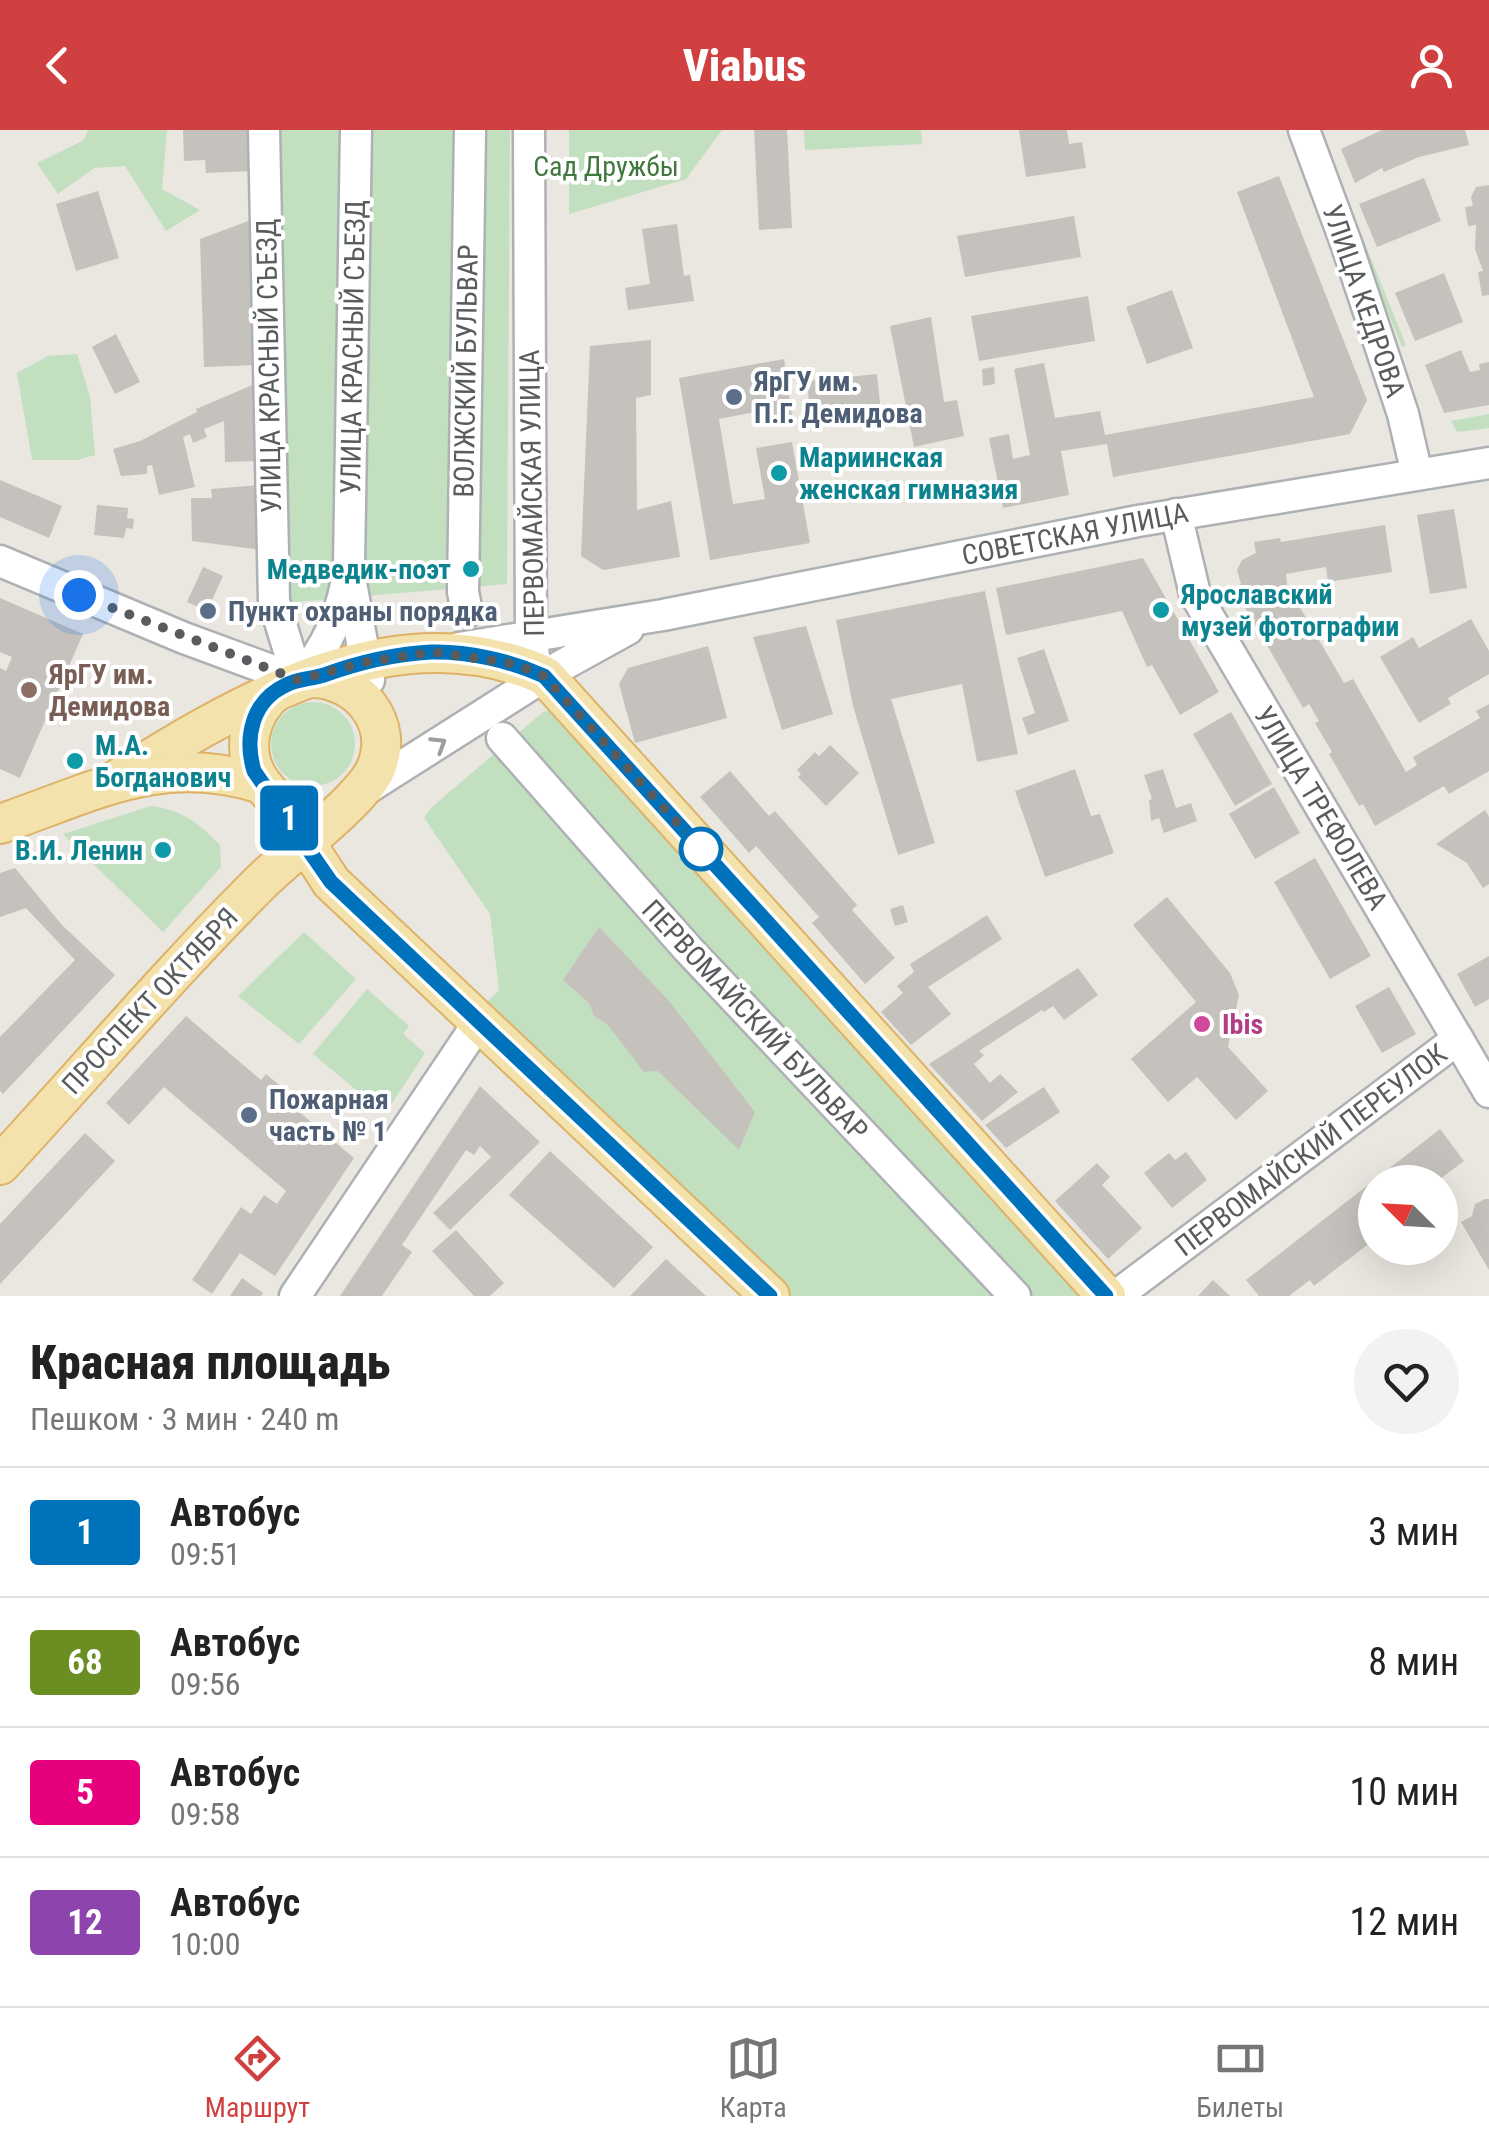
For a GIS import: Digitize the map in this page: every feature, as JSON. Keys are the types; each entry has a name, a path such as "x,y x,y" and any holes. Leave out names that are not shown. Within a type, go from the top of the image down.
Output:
{"main road":[{"path":"108,785 229,712 296,682 366,662 433,652 515,664 544,676"},
{"name":"ПЕРВОМАЙСКАЯ УЛИЦА","path":"544,676 1106,1296"},
{"path":"0,824 136,776 182,770 207,771 269,792 305,810 320,810 353,798 369,782 379,760 377,722 368,704 353,690 334,681 296,682 260,706 250,729 250,756 269,792 331,882"},
{"path":"259,884 273,832 269,792"},
{"name":"ПРОСПЕКТ ОКТЯБРЯ","path":"5,1148 259,884 353,798"},
{"path":"259,884 288,872 319,875 331,882 770,1296"}],"street":[{"name":"УЛИЦА КРАСНЫЙ СЪЕЗД","path":"264,130 274,602 296,682"},
{"name":"УЛИЦА КРАСНЫЙ СЪЕЗД","path":"350,565 356,130"},
{"name":"ВОЛЖСКИЙ БУЛЬВАР","path":"467,612 463,592 470,130"},
{"name":"ПЕРВОМАЙСКАЯ УЛИЦА","path":"529,130 531,636 535,662 544,676"},
{"name":"УЛИЦА КЕДРОВА","path":"1304,130 1403,414 1417,474"},
{"name":"СОВЕТСКАЯ УЛИЦА","path":"433,652 663,615 1176,514 1489,463"},
{"name":"УЛИЦА ТРЕФОЛЕВА","path":"1176,514 1195,594 1489,1092"},
{"path":"0,561 296,682 319,654 336,622 350,565"},
{"path":"350,565 377,722"},
{"name":"СОВЕТСКАЯ УЛИЦА","path":"353,798 544,676 605,640 663,615"},
{"name":"ПЕРВОМАЙСКИЙ БУЛЬВАР","path":"502,738 701,962 1014,1296"},
{"path":"295,1296 479,1022"},
{"name":"ПЕРВОМАЙСКИЙ ПЕРЕУЛОК","path":"1116,1296 1458,1040"}],"green space":[{"path":"88,130 167,130 162,189 200,210 166,231 125,166 94,168 58,194 37,163 84,140"},
{"path":"278,130 510,130 507,584 284,603"},
{"name":"Сад Дружбы","path":"569,130 722,130 686,179 569,214"},
{"path":"804,130 921,130 922,144 805,150"},
{"path":"1327,150 1406,345 1402,347 1323,152"},
{"path":"77,354 90,397 95,455 77,460 32,460 17,373 48,356"},
{"path":"1489,414 1489,428 1457,432 1451,421"},
{"path":"313,702 329,705 343,714 352,728 352,760 343,774 329,783 313,786 297,783 283,774 274,760 271,744 274,728 283,714 297,705"},
{"path":"567,707 1097,1296 792,1296 487,1002 499,990 490,914 424,818 543,712"},
{"path":"151,806 189,819 220,845 221,867 163,932 63,834"},
{"path":"304,932 356,979 299,1044 238,996"},
{"path":"367,989 409,1026 403,1034 425,1053 385,1114 313,1054"}],"building":[{"path":"183,130 248,130 250,171 206,173 205,160 184,161"},
{"path":"754,130 787,130 792,228 759,230"},
{"path":"1019,130 1067,130 1069,144 1082,142 1086,168 1026,177"},
{"path":"1382,130 1465,130 1469,145 1419,157 1384,172 1382,168 1355,183 1341,149"},
{"path":"1279,176 1367,400 1350,434 1113,477 1107,444 1061,451 1069,495 1003,508 989,438 1009,434 1013,459 1030,455 1014,369 1044,363 1055,418 1100,411 1105,435 1314,397 1237,192"},
{"path":"1424,178 1441,221 1377,247 1359,204"},
{"path":"1489,185 1489,295 1482,296 1478,272 1483,271 1475,249 1476,225 1468,226 1465,207 1473,206 1471,197 1476,187"},
{"path":"98,191 119,258 76,271 56,204"},
{"path":"1074,216 1081,257 965,277 957,236"},
{"path":"251,220 256,365 204,367 200,239"},
{"path":"677,224 684,276 690,275 694,301 628,310 625,288 650,284 642,229"},
{"path":"1444,273 1463,322 1415,341 1395,293"},
{"path":"1172,290 1193,348 1147,364 1126,307"},
{"path":"1088,296 1095,341 979,361 971,316"},
{"path":"931,317 944,402 957,400 964,436 914,447 890,326"},
{"path":"116,334 140,382 115,394 92,347"},
{"path":"651,340 651,395 636,398 637,510 671,501 680,557 603,570 581,556 590,346"},
{"path":"1461,350 1470,372 1489,362 1489,405 1444,413 1425,365"},
{"name":"Мариинская женская гимназия","path":"784,359 792,415 757,421 755,412 719,419 733,504 765,499 756,448 792,442 810,543 710,560 679,378"},
{"path":"994,367 995,384 983,386 982,369"},
{"path":"877,374 881,413 811,421 807,381"},
{"path":"257,383 259,461 225,462 224,421 204,429 207,437 193,443 190,434 183,437 195,487 159,495 152,465 147,466 147,474 121,476 113,449 140,441 197,412 196,409"},
{"path":"0,480 62,506 49,538 0,517"},
{"path":"260,485 262,550 192,541 191,498 212,498 211,489"},
{"path":"97,505 128,508 127,518 134,519 133,529 126,528 124,538 94,535"},
{"path":"1454,509 1467,588 1430,594 1417,515"},
{"path":"1385,525 1392,572 1328,582 1326,567 1286,574 1287,585 1344,683 1353,679 1406,772 1417,765 1413,757 1480,718 1476,711 1489,704 1489,771 1449,794 1444,786 1375,826 1329,754 1332,752 1309,704 1303,708 1234,588 1241,584 1237,570 1242,560 1256,553 1254,542 1280,538 1281,542"},
{"path":"1143,558 1219,692 1180,715 1152,665 1147,667 1122,611 1006,635 996,588"},
{"path":"203,567 223,576 207,611 187,602"},
{"path":"985,591 1018,754 977,762 962,684 891,699 935,843 898,855 853,706 836,620"},
{"name":"ЯрГУ им. Демидова","path":"0,598 83,634 20,778 0,769 0,668 6,671 12,657 0,652"},
{"path":"1471,619 1489,651 1489,674 1448,698 1451,704 1419,723 1380,657 1413,637 1419,648"},
{"path":"806,626 833,714 782,730 753,637"},
{"path":"708,646 727,718 635,743 619,684 628,668"},
{"path":"1044,649 1069,721 1028,735 1022,718 1035,713 1017,658"},
{"path":"1231,712 1272,784 1235,806 1193,734"},
{"path":"830,745 859,773 826,806 798,777 801,774 797,770 815,752 819,756"},
{"path":"1075,769 1091,816 1100,814 1114,853 1045,877 1015,791"},
{"path":"1163,769 1176,808 1191,803 1197,821 1164,833 1159,818 1151,821 1152,799 1144,775"},
{"path":"730,771 769,816 775,811 857,905 852,910 895,958 865,984 812,923 819,917 756,846 749,853 700,797"},
{"path":"1274,787 1300,833 1255,859 1229,814"},
{"path":"1485,810 1489,817 1489,884 1483,888 1467,863 1436,844"},
{"path":"1315,858 1371,956 1330,979 1274,882"},
{"path":"15,868 62,925 115,975 3,1094 0,1037 75,960 26,908 0,917 0,873"},
{"name":"Ibis","path":"1167,897 1230,973 1239,995 1228,1047 1268,1091 1236,1120 1197,1077 1168,1102 1131,1059 1196,1002 1133,925"},
{"path":"903,905 908,922 895,926 890,909"},
{"path":"987,915 1002,939 928,987 951,1014 911,1045 881,1012 903,993 897,986 914,972 910,964"},
{"path":"599,927 669,1001 755,1112 739,1150 658,1071 644,1072 608,1025 594,1016 589,1003 563,980"},
{"path":"1489,956 1489,999 1475,1007 1457,974"},
{"path":"1078,968 1098,995 1064,1020 1053,1006 1042,1010 979,1051 984,1055 974,1064 990,1083 1000,1074 1018,1092 982,1121 929,1064"},
{"path":"1389,987 1416,1034 1382,1053 1355,1006"},
{"name":"Пожарная часть № 1","path":"186,1016 261,1080 266,1074 283,1088 278,1094 354,1158 275,1276 240,1253 212,1294 192,1280 241,1207 251,1214 264,1195 277,1204 286,1191 164,1087 129,1125 106,1103"},
{"path":"480,1086 540,1142 450,1230 433,1213 491,1157 480,1146 474,1155 466,1150 402,1245 412,1252 382,1296 340,1296"},
{"path":"1044,1087 1060,1112 1006,1148 985,1125"},
{"path":"1440,1129 1464,1161 1458,1166 1394,1165"},
{"path":"85,1133 115,1161 0,1284 0,1224"},
{"path":"550,1151 653,1247 614,1288 509,1195"},
{"path":"1186,1152 1207,1180 1172,1208 1144,1173 1169,1153 1175,1160"},
{"path":"1097,1163 1110,1177 1102,1185 1142,1228 1108,1259 1055,1201"},
{"path":"1358,1193 1358,1252 1314,1286 1310,1280 1289,1296 1259,1296 1246,1280"},
{"path":"1489,1199 1489,1270 1461,1222 1472,1216 1475,1204"},
{"path":"456,1230 504,1283 490,1296 474,1296 432,1251"},
{"path":"666,1259 706,1296 630,1296"},
{"path":"242,1278 263,1293 261,1296 230,1296"},
{"path":"1213,1280 1230,1296 1198,1296"}],"bus line":[{"name":"1","path":"770,1296 331,882 254,771 250,729 268,697 298,680 366,662 433,652 515,664 544,676 1106,1296"}],"place":[{"name":"ЯрГУ им. П.Г. Демидова","path":"734,397"},
{"name":"Мариинская женская гимназия","path":"779,473"},
{"name":"Медведик-поэт","path":"471,569"},
{"name":"Ярославский музей фотографии","path":"1161,610"},
{"name":"Пункт охраны порядка","path":"208,611"},
{"name":"ЯрГУ им. Демидова","path":"29,690"},
{"name":"М.А. Богданович","path":"75,761"},
{"name":"В.И. Ленин","path":"163,850"},
{"name":"Ibis","path":"1202,1024"},
{"name":"Пожарная часть № 1","path":"249,1115"}],"route":[{"path":"79,595 298,680 366,662 433,652 515,664 530,670 544,676 701,849"}]}
